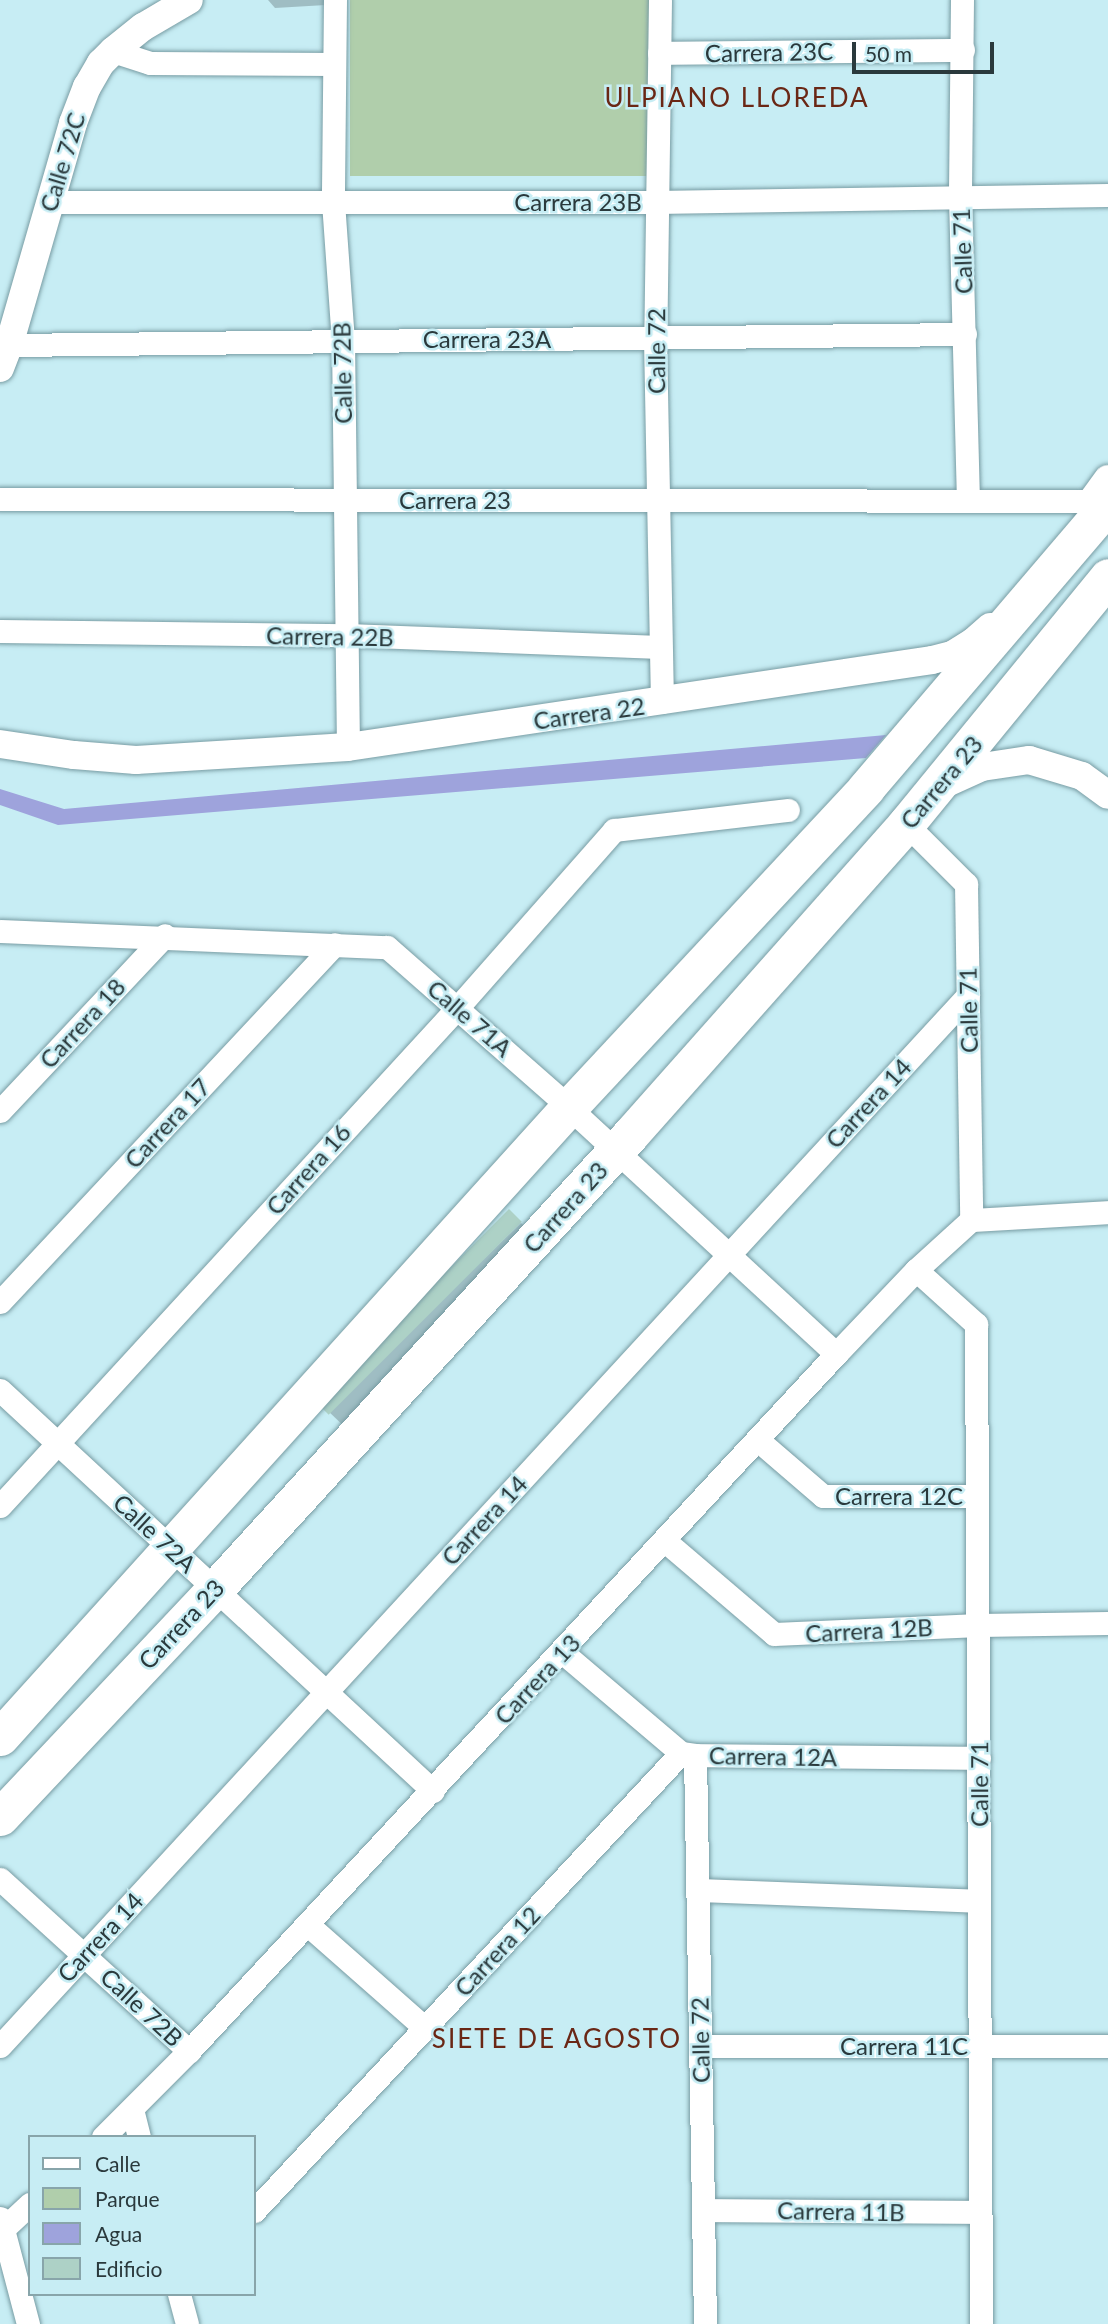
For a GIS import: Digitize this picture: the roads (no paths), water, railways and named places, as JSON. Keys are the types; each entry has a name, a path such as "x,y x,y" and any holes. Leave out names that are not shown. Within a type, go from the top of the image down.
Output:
{"main road":[{"path":"0,1737 569,1107 866,788 1104,497"},
{"name":"Carrera 23","path":"0,1817 215,1589 616,1151 906,824 1108,577"}],"street":[{"name":"Calle 72C","path":"5,357 49,202 87,86 101,62 113,51 143,27 189,0"},
{"name":"Calle 72B","path":"335,0 333,202 343,340 348,747"},
{"name":"Calle 72","path":"660,0 655,338 662,702"},
{"name":"Calle 71","path":"962,0 960,196 968,501"},
{"name":"Carrera 23C","path":"659,53 963,50"},
{"path":"113,51 150,64 334,64"},
{"name":"Carrera 23B","path":"49,202 655,202 1108,195"},
{"name":"Carrera 23A","path":"5,357 343,340 965,334"},
{"name":"Carrera 23","path":"0,499 968,501 1104,497"},
{"name":"Carrera 22","path":"0,744 74,755 136,760 348,747 662,702 952,655 973,642 995,622 1104,497"},
{"name":"Carrera 22B","path":"0,631 346,635 660,647"},
{"path":"937,787 982,767 1029,760 1057,766 1082,776 1108,795"},
{"name":"Carrera 16","path":"0,1506 457,1007 614,830 788,810"},
{"name":"Calle 71","path":"906,824 966,884 971,1220"},
{"name":"Calle 71A","path":"0,931 387,947 569,1107 836,1354"},
{"name":"Carrera 18","path":"0,1111 165,936"},
{"name":"Carrera 17","path":"0,1302 335,944"},
{"name":"Carrera 14","path":"0,2046 968,995"},
{"path":"971,1220 1108,1212"},
{"name":"Carrera 13","path":"105,2135 189,2051 433,1791 836,1354 916,1270 971,1220"},
{"name":"Calle 71","path":"916,1270 976,1324 979,1625 977,2046 981,2324"},
{"name":"Calle 72A","path":"0,1390 433,1791"},
{"name":"Carrera 12C","path":"758,1441 822,1496 977,1496"},
{"name":"Carrera 12B","path":"665,1541 774,1634 979,1625 1108,1623"},
{"name":"Carrera 12A","path":"562,1652 688,1754 979,1758"},
{"name":"Calle 72","path":"688,1754 698,1890 705,2324"},
{"name":"Carrera 12","path":"256,2209 688,1754"},
{"name":"Calle 72B","path":"0,1879 189,2051"},
{"path":"698,1890 978,1901"},
{"path":"307,1924 425,2028"},
{"name":"Carrera 11C","path":"701,2046 1108,2046"},
{"path":"132,2109 138,2135"},
{"path":"28,2205 2,2224 28,2324"},
{"name":"Carrera 11B","path":"704,2210 979,2212"},
{"path":"180,2296 187,2324"}],"water":[{"path":"886,735 866,758 58,825 0,805 0,789 64,809"}],"district":[{"name":"ULPIANO LLOREDA","path":"737,98"},
{"name":"SIETE DE AGOSTO","path":"557,2039"}]}
